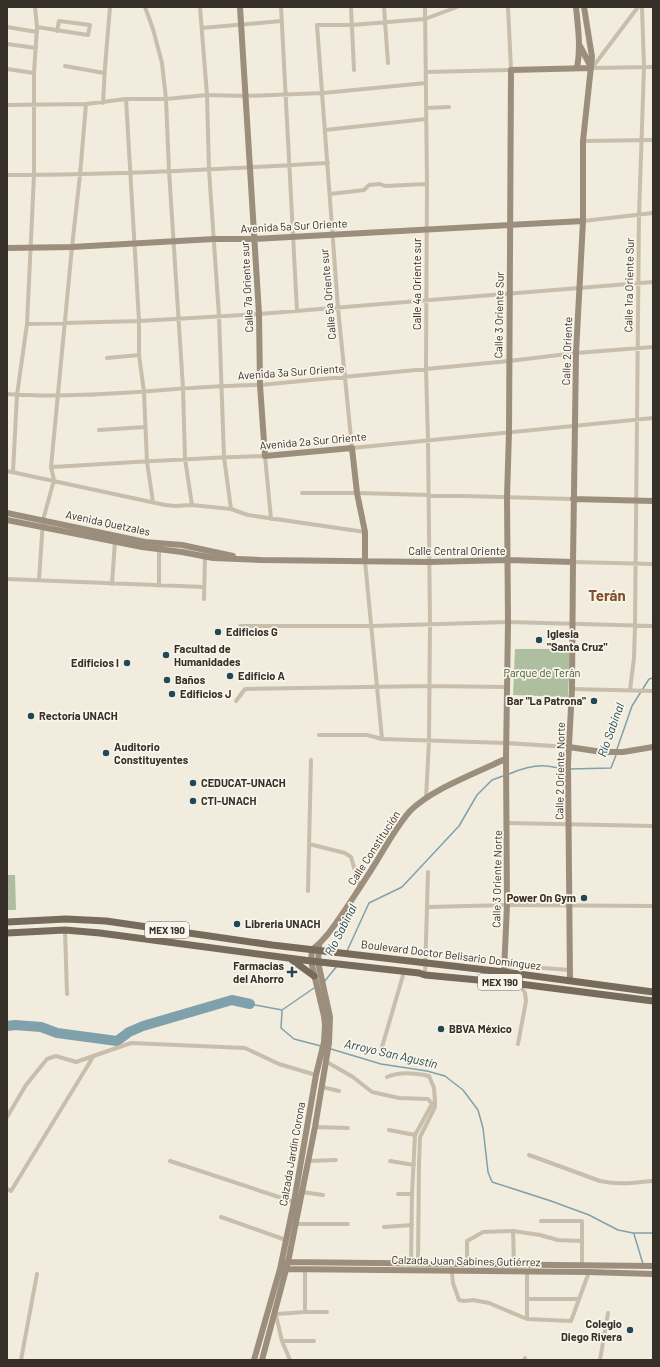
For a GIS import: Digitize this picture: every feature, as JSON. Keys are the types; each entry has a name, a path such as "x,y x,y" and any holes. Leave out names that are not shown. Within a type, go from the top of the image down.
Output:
{"main road":[{"name":"Calle 7a Oriente sur","path":"240,7 259,314 260,385 265,456"},
{"path":"576,7 579,44 577,68"},
{"name":"Calle 2 Oriente","path":"573,562 576,353 582,221 582,141 592,68 592,57 584,7"},
{"path":"511,70 592,68 579,44"},
{"name":"Calle 3 Oriente Sur","path":"508,560 507,497 509,432 511,70"},
{"name":"Avenida 5a Sur Oriente","path":"7,248 72,247 214,239 254,239 582,221"},
{"name":"Avenida 2a Sur Oriente","path":"265,456 352,448"},
{"name":"Calle 5a Oriente sur","path":"352,448 357,493 365,532 365,560"},
{"path":"573,499 653,501"},
{"name":"Avenida Quetzales","path":"7,513 159,546"},
{"name":"Avenida Quetzales","path":"7,520 115,541 159,546 182,545 205,554 261,560"},
{"name":"Calle Central Oriente","path":"261,560 365,560 429,562 508,560 573,562"},
{"path":"505,762 508,560"},
{"name":"Calle 2 Oriente Norte","path":"570,980 568,906 568,764 572,689 573,562"},
{"path":"569,747 602,752 623,752 653,747"},
{"name":"Calle Constitución","path":"319,949 360,888 398,826 411,811 433,793 505,762"},
{"name":"Calle 3 Oriente Norte","path":"504,972 507,905 507,786 505,762"},
{"name":"Boulevard Doctor Belisario Domínguez","path":"7,922 66,919 106,921 272,945 319,949 425,962 653,992"},
{"name":"Boulevard Doctor Belisario Domínguez","path":"7,933 65,930 125,936 322,963 520,984 653,1001"},
{"name":"Calzada Jardín Corona","path":"262,1360 276,1312 283,1269 281,1262 294,1202 316,1075 324,1053 330,1017 325,990 317,977 311,961 319,949"},
{"name":"Calzada Jardín Corona","path":"319,949 322,963 317,977 318,992 324,1016 326,1042"},
{"path":"290,958 317,977"},
{"path":"487,981 504,972 520,984"},
{"name":"Calzada Jardín Corona","path":"254,1360 283,1269 288,1262 315,1127 322,1086 325,1061 324,1053"},
{"path":"281,1262 389,1267 415,1263 451,1267 467,1264 505,1268 514,1265 582,1266 611,1269 653,1266"},
{"name":"Calzada Juan Sabines Gutiérrez","path":"283,1269 451,1267 505,1268 527,1272 589,1272 611,1269 653,1274"}],"street":[{"path":"13,472 17,395 27,324 34,175 34,73 37,32 35,7"},
{"path":"103,103 104,72 110,7"},
{"path":"145,7 153,29 162,63 166,99 169,171 183,388 185,459 192,505"},
{"path":"200,7 207,95 209,170 219,316 224,457 230,509"},
{"path":"281,7 297,311"},
{"path":"351,7 354,70"},
{"path":"384,7 388,63"},
{"name":"Calle 4a Oriente sur","path":"425,7 427,184 426,369 430,624 429,741 426,798"},
{"path":"352,25 425,19 457,7"},
{"path":"426,72 511,70 508,7"},
{"path":"592,68 638,7"},
{"name":"Calle 1ra Oriente Sur","path":"632,690 635,625 639,214 643,140 644,67 642,7"},
{"path":"37,27 57,31 88,35 90,25 59,21 57,31"},
{"path":"202,28 281,21"},
{"name":"Calle 5a Oriente sur","path":"352,25 317,25 338,308 352,448"},
{"path":"7,27 37,32"},
{"path":"7,44 36,48"},
{"path":"65,66 104,72"},
{"path":"592,68 653,67"},
{"path":"7,69 34,73"},
{"path":"7,105 34,106 86,104 126,99 166,99 207,95 246,96 322,93 426,83"},
{"path":"126,99 147,462 153,502"},
{"path":"39,580 44,520 54,480 51,467 66,324 86,104"},
{"path":"426,108 449,107"},
{"path":"325,130 426,118"},
{"path":"582,141 653,140"},
{"path":"7,175 80,175 209,170 328,163"},
{"path":"330,194 364,190 369,185 380,184 385,186 427,184"},
{"path":"582,221 653,213"},
{"path":"27,324 139,321 259,314 653,282"},
{"name":"Avenida 3a Sur Oriente","path":"7,394 58,396 144,392 221,385 260,385 509,361 576,353 653,347"},
{"path":"107,358 140,355"},
{"name":"Avenida 2a Sur Oriente","path":"352,448 653,418"},
{"path":"99,430 145,427"},
{"name":"Avenida 2a Sur Oriente","path":"51,467 265,456"},
{"name":"Calle 7a Oriente sur","path":"265,456 271,519"},
{"path":"7,471 175,506 192,505 230,509 248,515 271,519 365,532"},
{"path":"302,493 357,493 573,499"},
{"path":"112,584 115,541"},
{"path":"159,546 159,586"},
{"path":"204,599 205,554"},
{"path":"365,560 382,739"},
{"name":"Calle Central Oriente","path":"573,562 653,564"},
{"path":"7,579 204,587"},
{"path":"240,626 371,626 508,622 653,626"},
{"path":"236,701 245,689 429,686 506,687"},
{"path":"572,689 653,691"},
{"path":"320,735 367,735 382,739 506,743 569,747"},
{"path":"308,891 311,760"},
{"path":"507,823 653,826"},
{"path":"309,844 345,853 351,857 360,888"},
{"path":"425,975 428,872"},
{"path":"428,907 507,905 653,906"},
{"path":"65,930 67,994"},
{"path":"504,972 509,967 516,966 570,970"},
{"path":"382,1047 404,972"},
{"path":"518,1044 526,1001 525,993 520,984"},
{"path":"7,1117 26,1085 47,1059 56,1056 76,1062 131,1043 245,1048 279,1064 316,1075"},
{"path":"9,1190 93,1057"},
{"path":"325,1061 353,1078 367,1090 372,1092 399,1098 428,1099 434,1104"},
{"path":"387,1077 393,1074 417,1073 429,1076 434,1088 434,1104 420,1137 419,1208 415,1263"},
{"path":"322,1086 339,1091"},
{"path":"415,1263 412,1225 412,1194 415,1135 434,1104"},
{"path":"315,1127 348,1128"},
{"path":"389,1130 415,1135"},
{"path":"414,1150 420,1150"},
{"path":"529,1155 600,1181 622,1184 653,1181"},
{"path":"308,1160 336,1160"},
{"path":"170,1161 294,1202"},
{"path":"390,1161 414,1165"},
{"path":"302,1192 323,1195"},
{"path":"398,1194 412,1194"},
{"path":"412,1208 419,1208"},
{"path":"221,1217 286,1240"},
{"path":"541,1222 582,1220 582,1266"},
{"path":"296,1224 348,1224"},
{"path":"384,1226 412,1225"},
{"path":"467,1264 467,1241 483,1232 513,1231 540,1234 558,1240 582,1241"},
{"path":"513,1231 514,1265"},
{"path":"451,1267 455,1292 459,1300 473,1300 489,1303 527,1319 571,1321 589,1272"},
{"path":"305,1269 305,1312"},
{"path":"527,1272 527,1319"},
{"path":"21,1360 37,1274"},
{"path":"527,1299 579,1299"},
{"path":"290,1360 282,1341 276,1312 327,1312"},
{"path":"600,1360 608,1313"},
{"path":"282,1341 314,1341"}],"green space":[{"name":"Parque de Terán","path":"515,649 570,649 568,697 513,695"},
{"path":"7,875 15,875 16,910 7,910"}],"waterway":[{"name":"Río Sabinal","path":"617,749 632,706 649,679 653,678"},
{"name":"Río Sabinal","path":"569,769 611,768 616,755"},
{"name":"Río Sabinal","path":"509,774 536,766 549,766 565,769"},
{"name":"Río Sabinal","path":"347,951 369,903 402,887 459,826 477,795 492,780 503,776"},
{"name":"Río Sabinal","path":"324,982 337,966"},
{"name":"Río Sabinal","path":"250,1004 282,1010 314,988"},
{"name":"Río Sabinal","path":"7,1026 15,1025 41,1027 57,1033 117,1041 129,1032 143,1026 232,1000 250,1004"},
{"name":"Arroyo San Agustín","path":"282,1011 281,1028 294,1039 321,1046"},
{"name":"Arroyo San Agustín","path":"331,1049 381,1064 427,1071 445,1076 463,1090 478,1110 483,1128 488,1172 492,1182 589,1215 618,1230 633,1233 653,1233"},
{"path":"634,1234 643,1264"}],"place":[{"name":"Edificios G","path":"218,632"},
{"name":"Iglesia \"Santa Cruz\"","path":"539,640"},
{"name":"Facultad de Humanidades","path":"166,655"},
{"name":"Edificios I","path":"127,663"},
{"name":"Edificio A","path":"230,676"},
{"name":"Baños","path":"167,680"},
{"name":"Edificios J","path":"172,694"},
{"name":"Bar \"La Patrona\"","path":"594,701"},
{"name":"Rectoría UNACH","path":"31,716"},
{"name":"Auditorio Constituyentes","path":"106,753"},
{"name":"CEDUCAT-UNACH","path":"193,783"},
{"name":"CTI-UNACH","path":"193,801"},
{"name":"Power On Gym","path":"584,898"},
{"name":"Libreria UNACH","path":"237,924"},
{"name":"Farmacias del Ahorro","path":"292,972"},
{"name":"BBVA México","path":"441,1029"},
{"name":"Colegio Diego Rivera","path":"630,1330"}],"district":[{"name":"Terán","path":"607,596"}]}
